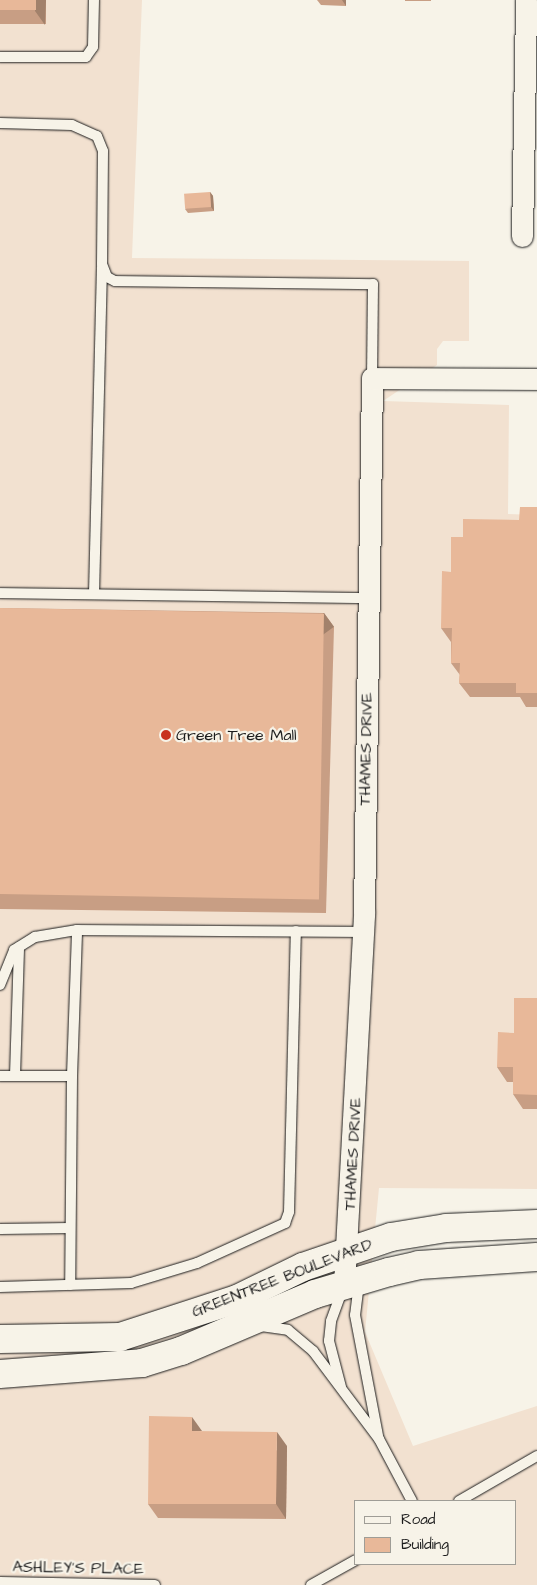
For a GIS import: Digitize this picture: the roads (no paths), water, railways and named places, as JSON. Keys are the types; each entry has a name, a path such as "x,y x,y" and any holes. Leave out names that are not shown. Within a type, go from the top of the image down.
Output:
{"main road":[{"name":"GREENTREE BOULEVARD","path":"0,1339 120,1337 237,1299 346,1250 446,1228 537,1224"},
{"name":"GREENTREE BOULEVARD","path":"0,1374 142,1363 352,1283 420,1265 537,1256"}],"street":[{"path":"522,236 526,0"},
{"path":"372,378 537,379"},
{"name":"THAMES DRIVE","path":"352,1283 346,1250 363,932 372,378"}],"lane":[{"path":"0,57 86,57 93,47 94,0"},
{"path":"0,123 72,125 97,136 104,151 94,594"},
{"path":"102,264 107,277 115,281 374,284 372,378"},
{"path":"0,593 368,598"},
{"path":"0,985 6,962 19,947 35,937 77,930 363,932"},
{"path":"70,1284 72,1076 77,930"},
{"path":"0,1287 131,1283 197,1263 285,1223 290,1212 296,931"},
{"path":"15,1076 19,947"},
{"path":"0,1076 72,1076"},
{"path":"0,1230 70,1228"},
{"path":"343,1393 329,1341 330,1321 352,1283"},
{"path":"352,1283 355,1315 379,1439"},
{"path":"240,1326 272,1326 300,1336 379,1439 411,1500"},
{"path":"461,1500 537,1456"},
{"path":"311,1585 354,1561"},
{"name":"ASHLEY'S PLACE","path":"0,1582 155,1585"}],"place":[{"name":"Green Tree Mall","path":"166,735"}]}
